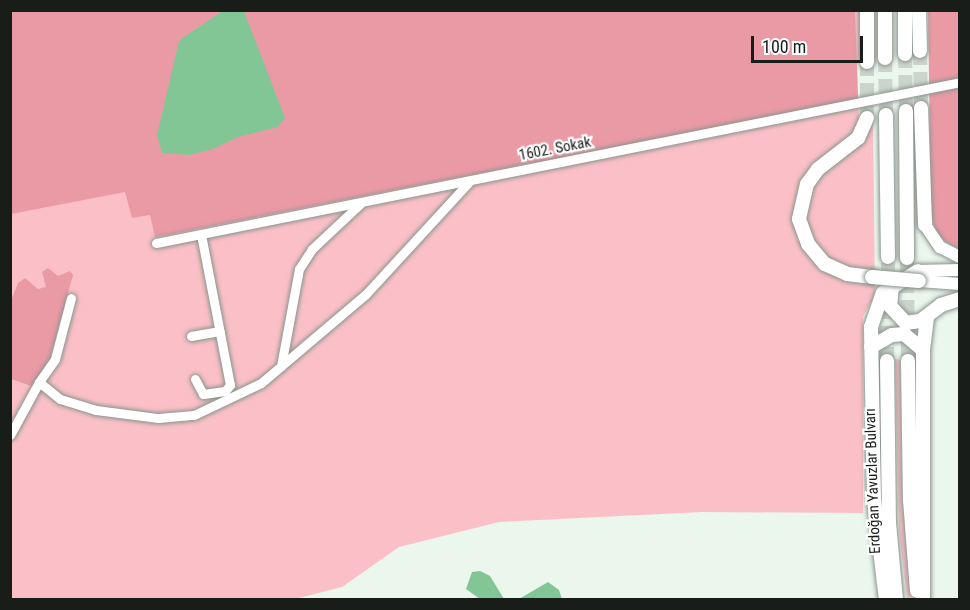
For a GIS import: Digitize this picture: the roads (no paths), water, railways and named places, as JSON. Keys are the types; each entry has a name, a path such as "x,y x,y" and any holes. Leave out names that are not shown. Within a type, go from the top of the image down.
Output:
{"main road":[{"path":"867,10 867,62"},
{"path":"885,10 885,58"},
{"path":"905,10 905,54"},
{"path":"919,10 920,51"},
{"path":"921,108 925,225 940,247 960,257"},
{"path":"906,111 907,258"},
{"path":"886,115 888,257"},
{"path":"867,118 858,138 818,169 807,184 799,219 808,244 825,264 847,274 872,278 918,276 960,270"},
{"path":"886,600 875,525 871,347 875,307 892,285 918,276 960,284"},
{"path":"892,285 890,306 899,320 914,324 941,305 960,299"},
{"path":"923,600 923,350 927,317"},
{"path":"871,347 892,335 904,334 923,350"},
{"name":"Erdoğan Yavuzlar Bulvarı","path":"887,361 889,523 896,600"},
{"path":"908,361 910,521 918,600"}],"street":[{"name":"1602. Sokak","path":"156,243 360,204 960,82"},
{"path":"39,382 60,399 87,407 158,418 194,414 219,405 261,383 366,294 470,181"},
{"path":"281,366 299,269 312,249 360,204"},
{"path":"195,379 203,394 225,391 230,385 201,234"},
{"path":"10,435 39,382 55,359 71,298"},
{"path":"191,336 220,331"}],"tunnel":[{"path":"920,51 921,108"},
{"path":"905,54 906,111"},
{"path":"885,58 886,115"},
{"path":"867,62 867,118"},
{"path":"887,361 888,257"},
{"path":"907,258 908,361"}]}
